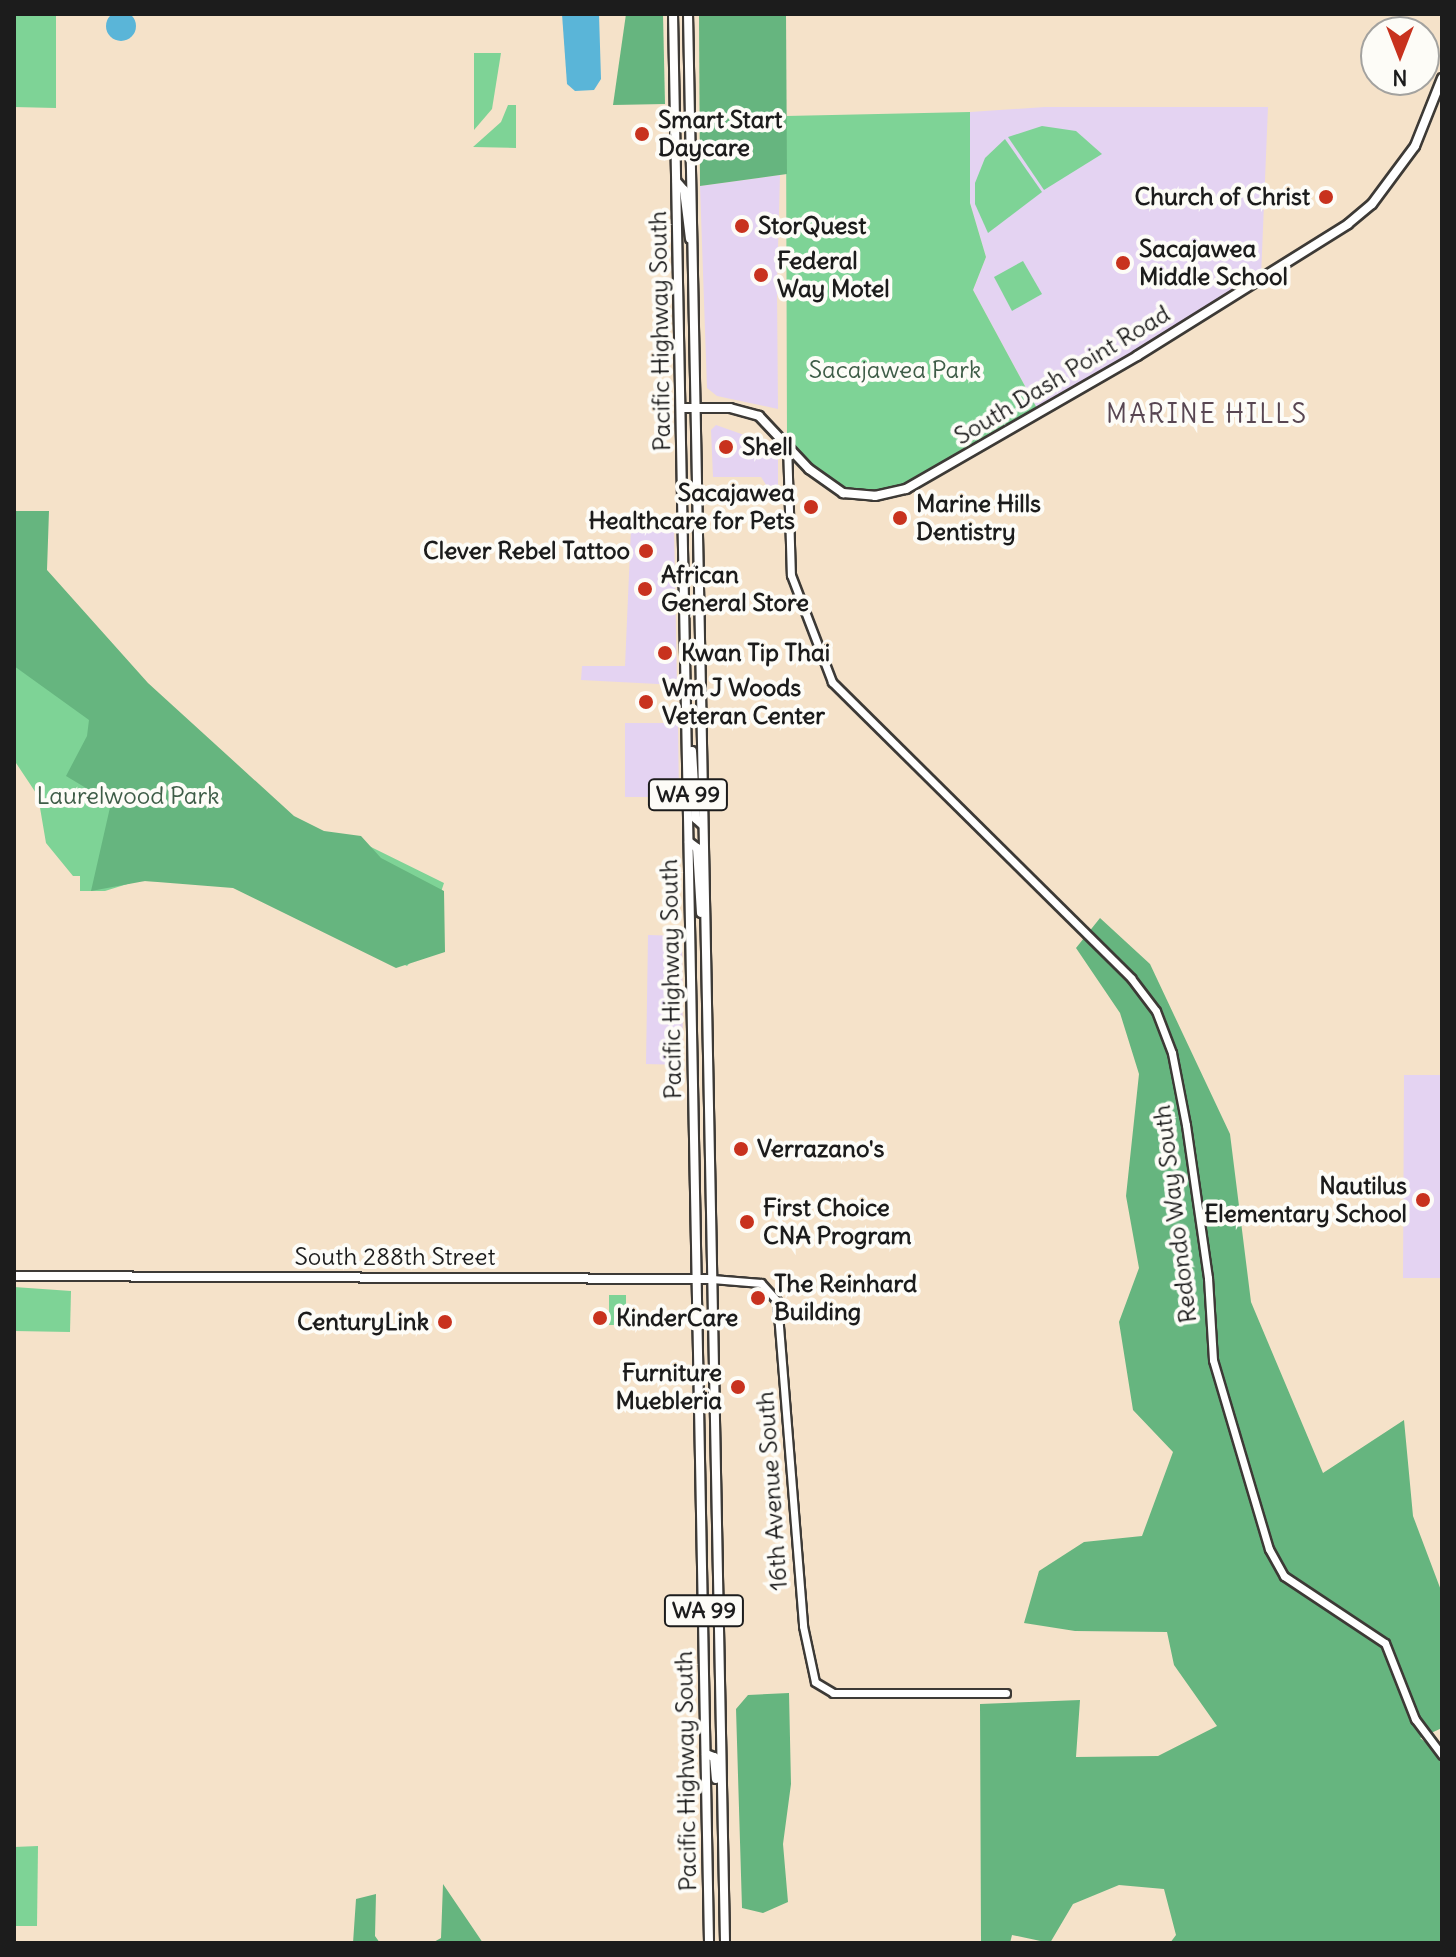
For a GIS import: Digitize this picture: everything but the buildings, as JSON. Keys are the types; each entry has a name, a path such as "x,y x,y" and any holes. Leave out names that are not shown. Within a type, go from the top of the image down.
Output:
{"main road":[{"name":"Pacific Highway South","path":"673,14 689,842 693,1278 709,1943"},
{"name":"Pacific Highway South","path":"688,14 725,1943"},
{"name":"South Dash Point Road","path":"681,408 750,412 767,421 818,478 851,495 892,494 931,476 1348,224 1372,204 1415,146 1442,78"},
{"path":"677,182 684,190 686,227 693,244"},
{"path":"687,726 696,819 703,825"},
{"path":"689,842 697,848 705,934"},
{"name":"South 288th Street","path":"14,1276 712,1279"},
{"path":"706,1754 714,1757 722,1807"}],"street":[{"name":"Redondo Way South","path":"787,443 791,575 832,682 1131,978 1156,1011 1172,1053 1186,1125 1208,1278 1210,1347 1269,1549 1284,1576 1385,1643 1415,1719 1442,1755"},
{"name":"South 288th Street","path":"712,1279 752,1280 773,1291"},
{"name":"16th Avenue South","path":"773,1291 779,1316 803,1626 819,1686 833,1693 1006,1693"}],"shaded area":[{"name":"Sacajawea Middle School","path":"1045,107 1268,107 1261,277 1039,412 973,290 986,257 970,203 970,112"},
{"path":"780,175 778,409 717,396 707,388 700,186"},
{"path":"716,425 764,442 778,458 778,492 770,491 761,477 713,477 711,430"},
{"path":"674,526 677,685 581,680 582,666 625,666 631,528 660,532"},
{"path":"625,723 678,723 679,797 625,797"},
{"path":"648,935 682,936 683,1065 646,1064"},
{"name":"Nautilus Elementary School","path":"1404,1075 1442,1075 1442,1278 1403,1278"}],"green space":[{"path":"14,14 56,14 56,108 14,107"},
{"path":"626,14 663,14 665,104 613,105"},
{"path":"699,14 786,14 787,174 700,186"},
{"path":"474,53 501,53 492,109 474,130"},
{"path":"508,105 516,105 516,148 473,147 501,122"},
{"name":"Sacajawea Park","path":"970,112 970,203 986,257 973,290 1039,412 892,494 835,489 787,443 786,116"},
{"path":"1042,126 1076,131 1102,154 1044,190 1008,137"},
{"path":"1005,139 1042,192 988,233 975,204 975,183 985,158"},
{"path":"1023,261 1042,294 1012,311 994,277"},
{"name":"Laurelwood Park","path":"14,511 49,511 47,570 148,683 294,816 324,831 361,836 381,858 444,891 445,952 396,968 233,888 145,881 91,891 111,803 66,776 87,736 89,720 14,666"},
{"name":"Laurelwood Park","path":"14,527 45,566 53,588 177,726 293,822 369,846 444,883 433,916 434,936 407,966 259,895 216,882 137,881 105,891 80,891 80,876 73,876 46,843 38,796 14,760"},
{"path":"1100,918 1150,964 1230,1134 1251,1302 1323,1473 1404,1420 1413,1516 1442,1593 1442,1728 1420,1738 1442,1755 1441,1943 1170,1943 1176,1935 1164,1889 1119,1885 1073,1904 1050,1943 1012,1935 1010,1943 981,1943 980,1704 1080,1700 1076,1757 1158,1756 1217,1726 1174,1665 1167,1632 1075,1631 1024,1623 1039,1571 1084,1542 1142,1536 1173,1452 1133,1410 1119,1322 1139,1268 1126,1196 1139,1074 1120,1013 1076,948"},
{"path":"14,1287 71,1291 70,1332 14,1331"},
{"path":"609,1295 626,1295 626,1325 609,1325"},
{"path":"789,1693 791,1784 783,1844 788,1902 763,1913 742,1908 736,1709 748,1695"},
{"path":"38,1846 37,1926 14,1926 14,1847"},
{"path":"443,1884 483,1943 432,1943 441,1938"},
{"path":"376,1894 375,1936 380,1943 353,1943 356,1899"}],"water":[{"path":"121,11 127,12 135,20 135,32 127,40 121,41 115,40 107,32 106,26 107,20 115,12"},
{"path":"562,14 599,14 601,79 594,90 575,91 567,84"}],"place":[{"name":"Smart Start Daycare","path":"642,134"},
{"name":"Church of Christ","path":"1326,197"},
{"name":"StorQuest","path":"742,226"},
{"name":"Sacajawea Middle School","path":"1123,263"},
{"name":"Federal Way Motel","path":"761,275"},
{"name":"Shell","path":"726,447"},
{"name":"Sacajawea Healthcare for Pets","path":"811,507"},
{"name":"Marine Hills Dentistry","path":"900,518"},
{"name":"Clever Rebel Tattoo","path":"646,551"},
{"name":"African General Store","path":"645,589"},
{"name":"Kwan Tip Thai","path":"665,653"},
{"name":"Wm J Woods Veteran Center","path":"646,702"},
{"name":"Verrazano's","path":"741,1149"},
{"name":"Nautilus Elementary School","path":"1423,1200"},
{"name":"First Choice CNA Program","path":"747,1222"},
{"name":"The Reinhard Building","path":"758,1298"},
{"name":"KinderCare","path":"600,1318"},
{"name":"CenturyLink","path":"445,1322"},
{"name":"Furniture Muebleria","path":"738,1387"}],"district":[{"name":"MARINE HILLS","path":"1207,414"}]}
